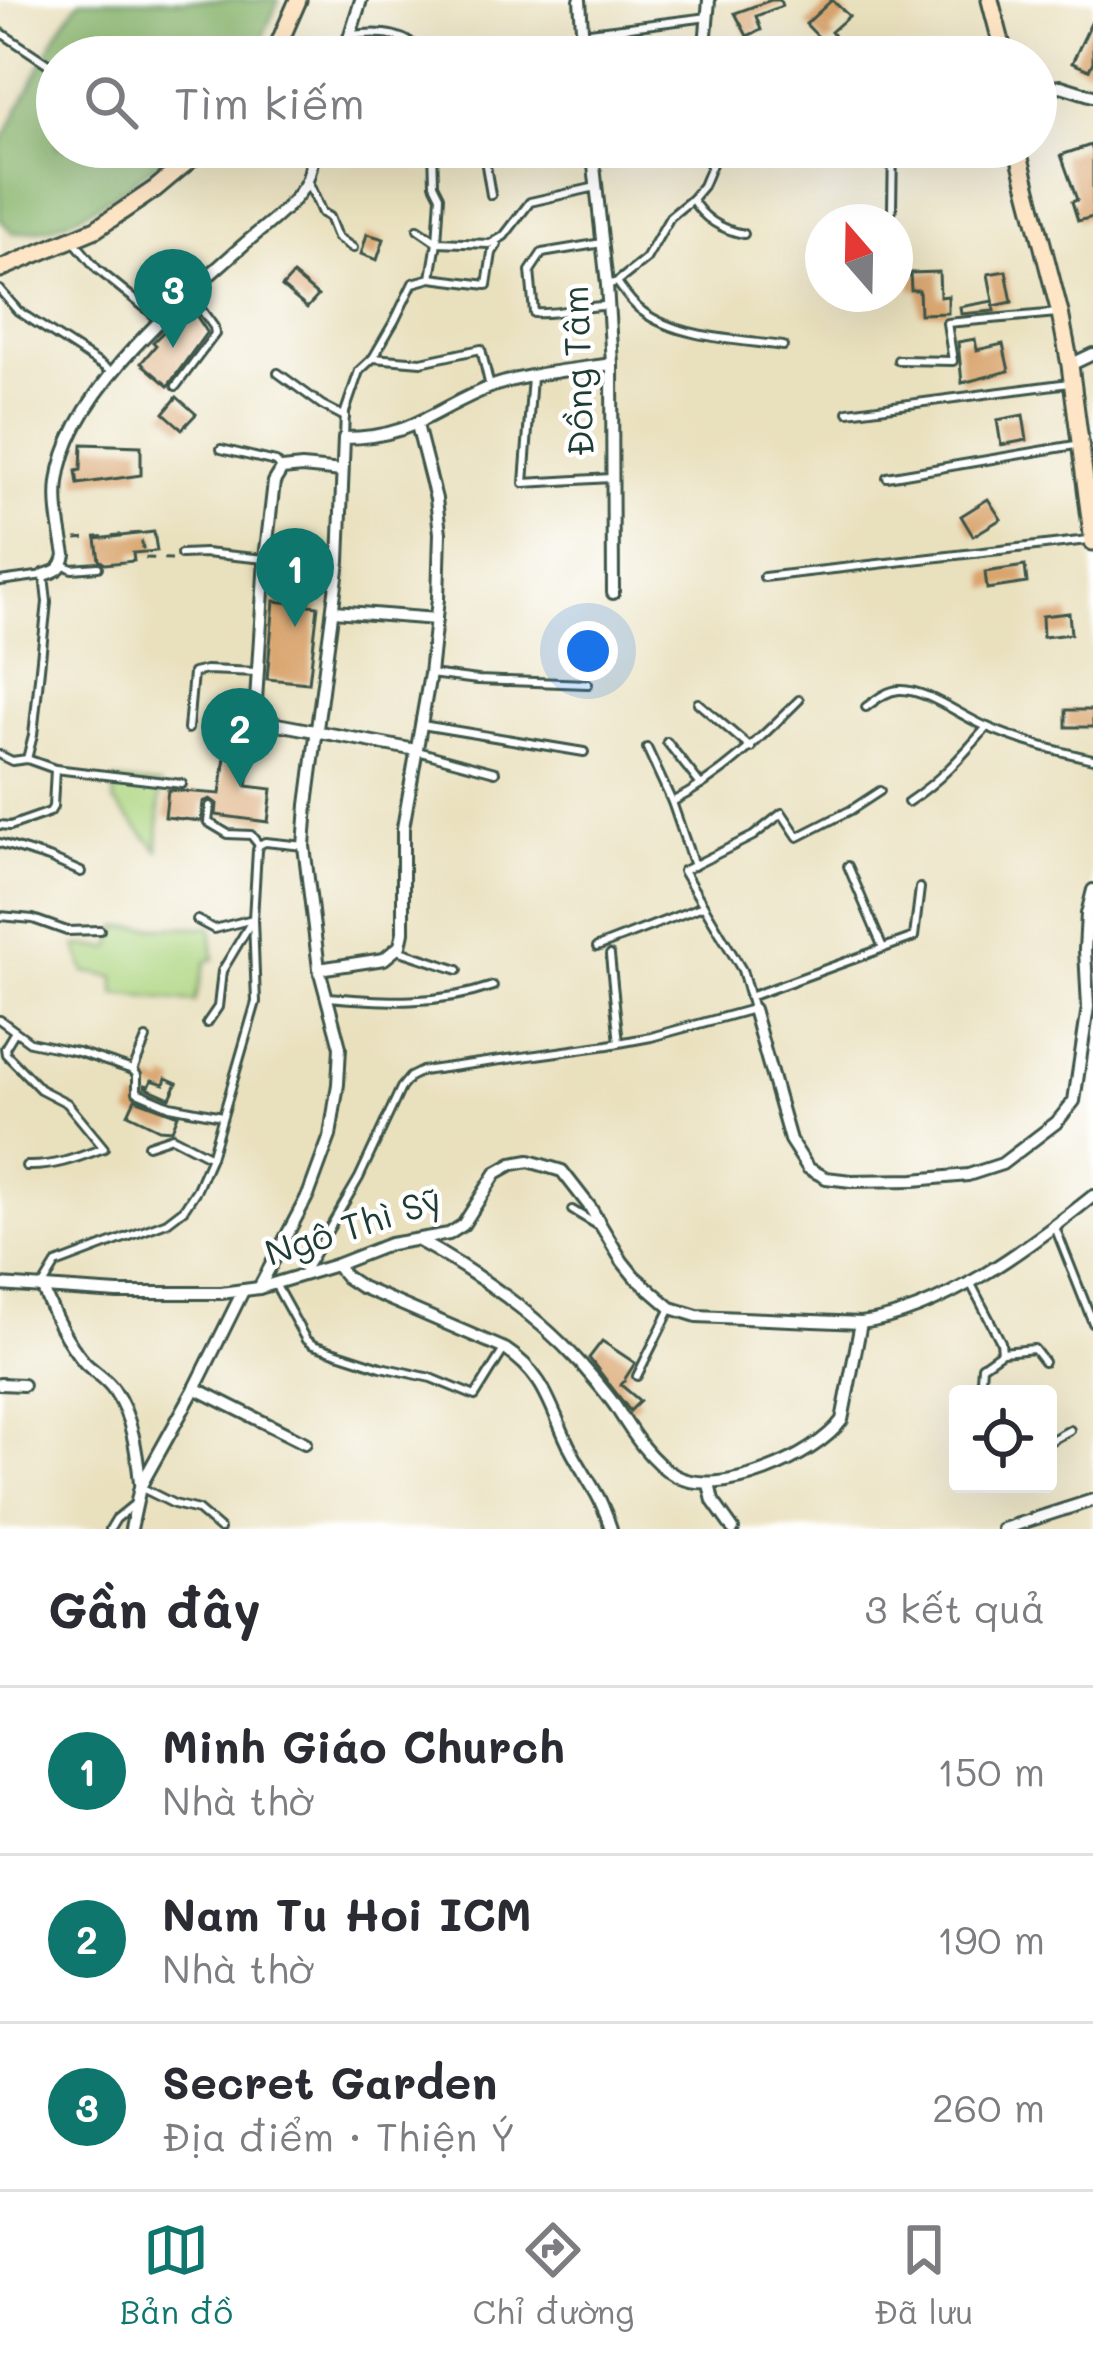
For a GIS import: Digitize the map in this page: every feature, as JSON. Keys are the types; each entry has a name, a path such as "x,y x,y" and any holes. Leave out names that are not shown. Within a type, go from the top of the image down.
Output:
{"street":[{"path":"282,36 298,0"},
{"path":"351,35 361,0"},
{"path":"580,0 582,34"},
{"path":"706,36 710,0"},
{"path":"989,0 999,36"},
{"path":"1057,86 1093,96"},
{"path":"0,269 96,229 180,168"},
{"path":"44,575 63,564 57,487 61,466 95,392 161,321 280,212 307,181 310,168"},
{"name":"Đồng Tâm","path":"594,168 602,244 612,283 608,306 613,593"},
{"path":"1023,168 1070,364 1093,541"},
{"path":"1070,364 1093,354"},
{"path":"259,1288 308,1193 330,1136 338,1084 340,1048 319,969 304,846 339,561 344,438 385,436 417,425 490,387 612,364"},
{"path":"319,969 384,959 397,950 404,932 404,828 430,674 440,533 417,425"},
{"path":"342,471 282,469 274,482 255,716 260,722 416,751"},
{"path":"334,611 436,619"},
{"path":"751,1003 790,1140 808,1168 826,1178 851,1181 914,1180 968,1174 1002,1164 1057,1122 1077,1093 1088,1006 1084,950 1093,890"},
{"name":"Ngô Thì Sỹ","path":"0,1285 118,1293 259,1288 390,1244 449,1234 463,1225 496,1173 529,1161 562,1171 622,1261 671,1308"},
{"path":"671,1308 697,1316 883,1320 935,1302 970,1282 1055,1227 1093,1196"},
{"path":"419,1241 466,1267 552,1335 600,1386 629,1430 673,1475 692,1482 709,1484 785,1462 835,1430 842,1420 860,1323"},
{"path":"336,1265 361,1287 521,1360 543,1384 572,1453 604,1504 611,1529"},
{"path":"42,1287 63,1335 113,1388 137,1453 140,1487"},
{"path":"130,1529 140,1487 244,1291"},
{"path":"0,1384 23,1384"},
{"path":"195,1388 305,1443"},
{"path":"709,1484 713,1501 733,1529"},
{"path":"1003,1529 1093,1500"}],"lane":[{"path":"582,34 708,17"},
{"path":"0,32 36,56"},
{"path":"351,35 400,36"},
{"path":"431,278 440,196 434,168"},
{"path":"486,168 491,195"},
{"path":"710,168 703,186 670,217 646,259 612,283 645,314 665,323 695,333 783,346"},
{"path":"892,204 893,168"},
{"path":"307,181 337,237 353,248"},
{"path":"344,438 359,370 373,358 412,283 431,278 488,285 492,253 530,202 596,187"},
{"path":"692,199 699,211 725,230 744,234"},
{"path":"418,230 437,242 499,242"},
{"path":"74,240 98,269 161,321"},
{"path":"602,244 542,253 530,271 534,314 608,306"},
{"path":"0,290 18,311 112,372"},
{"path":"176,386 215,334 190,295"},
{"path":"898,360 953,361 947,323 1060,313"},
{"path":"373,358 421,362 481,349 490,387"},
{"path":"278,373 345,417"},
{"path":"532,376 524,483 610,478"},
{"path":"848,412 1072,382"},
{"path":"887,478 1079,445"},
{"path":"221,449 276,462 282,469"},
{"path":"764,577 1093,541"},
{"path":"178,557 205,553 265,559"},
{"path":"63,564 72,569 98,567"},
{"path":"0,580 44,575 47,602 27,759"},
{"path":"188,729 193,673 258,672"},
{"path":"430,674 588,685"},
{"path":"866,707 885,693 917,692 987,728 1093,759"},
{"path":"672,802 751,748 799,700"},
{"path":"698,704 751,748"},
{"path":"422,725 584,752"},
{"path":"908,802 932,787 987,728"},
{"path":"667,742 701,785"},
{"path":"647,748 694,866"},
{"path":"416,751 495,772"},
{"path":"0,755 55,769 182,784"},
{"path":"0,826 50,812 55,769"},
{"path":"751,1003 742,970 683,871 753,836 782,813 798,837 880,791"},
{"path":"42,1287 56,1264 142,1233 184,1209 211,1157 256,1002 253,919 259,845 251,836 228,834 208,822 210,806"},
{"path":"0,843 81,872"},
{"path":"259,845 304,846"},
{"path":"848,866 883,947"},
{"path":"302,1275 410,1077 422,1070 619,1043 751,1003 914,937 920,888"},
{"path":"597,947 703,906"},
{"path":"0,916 33,919 67,931 100,929"},
{"path":"197,920 214,929 253,919"},
{"path":"206,1023 218,1007 223,971 253,919"},
{"path":"397,950 458,970"},
{"path":"610,955 619,1043"},
{"path":"328,997 411,1002 494,986"},
{"path":"0,1020 30,1042 134,1070 137,1092 170,1106 222,1116"},
{"path":"14,1033 6,1054 40,1089 67,1103 104,1148 60,1164 26,1166"},
{"path":"134,1070 146,1040"},
{"path":"148,1145 172,1137 211,1157"},
{"path":"572,1210 602,1227"},
{"path":"1055,1227 1093,1323"},
{"path":"970,1282 1002,1352"},
{"path":"274,1284 313,1346 431,1378 475,1396 505,1349"},
{"path":"637,1376 671,1308"},
{"path":"981,1385 982,1366 1002,1352 1034,1349 1044,1362"},
{"path":"1057,1437 1070,1430"},
{"path":"140,1487 198,1510 220,1529"},
{"path":"110,1529 136,1502"}],"path":[{"path":"62,540 140,532 145,558 178,557"}],"green space":[{"path":"80,0 279,0 263,36 56,36"},
{"path":"36,75 36,168 149,168 86,212 52,227 13,233 0,219 0,145"},
{"path":"115,780 160,785 158,850 114,802"},
{"path":"118,927 211,927 214,959 206,961 195,1002 115,994 115,977 85,972 76,946 111,948"}],"building":[{"path":"780,0 782,6 756,16 761,30 747,36 735,13"},
{"path":"832,0 849,16 831,32 834,36 817,36 806,24"},
{"path":"1093,19 1093,62 1089,70 1072,63"},
{"path":"1091,145 1093,217 1078,221 1072,202 1077,200 1061,155"},
{"path":"367,234 384,239 377,260 361,254"},
{"path":"1006,271 1012,302 994,306 988,274"},
{"path":"939,272 940,297 948,296 948,313 920,314 913,273"},
{"path":"293,275 318,296 307,308 282,287"},
{"path":"993,301 994,311 961,314 960,307"},
{"path":"190,306 207,332 168,386 141,363 156,345 153,342"},
{"path":"975,339 977,350 1003,344 1009,371 962,383 958,342"},
{"path":"177,397 196,414 182,429 164,413"},
{"path":"1023,415 1027,440 1001,445 997,420"},
{"path":"82,444 141,446 141,475 78,484"},
{"path":"988,499 1001,519 973,536 961,516"},
{"path":"154,532 157,551 133,553 134,561 105,564 99,560 96,539"},
{"path":"1025,566 1027,583 987,589 985,572"},
{"path":"274,601 318,606 309,683 267,679"},
{"path":"1069,613 1071,634 1043,637 1042,616"},
{"path":"1066,710 1093,710 1093,727 1066,727"},
{"path":"226,750 252,753 247,786 272,789 268,822 216,815 217,804 210,799 203,802 201,821 165,817 168,790 220,794"},
{"path":"166,1078 177,1083 170,1098 145,1087 152,1080 164,1084"},
{"path":"135,1099 178,1115 172,1130 128,1114"},
{"path":"602,1341 635,1363 621,1385 640,1401 630,1411 589,1358"}],"place":[{"name":"Secret Garden","path":"173,348"},
{"name":"Minh Giáo Church","path":"295,627"},
{"name":"Nam Tu Hoi ICM","path":"240,787"}]}
